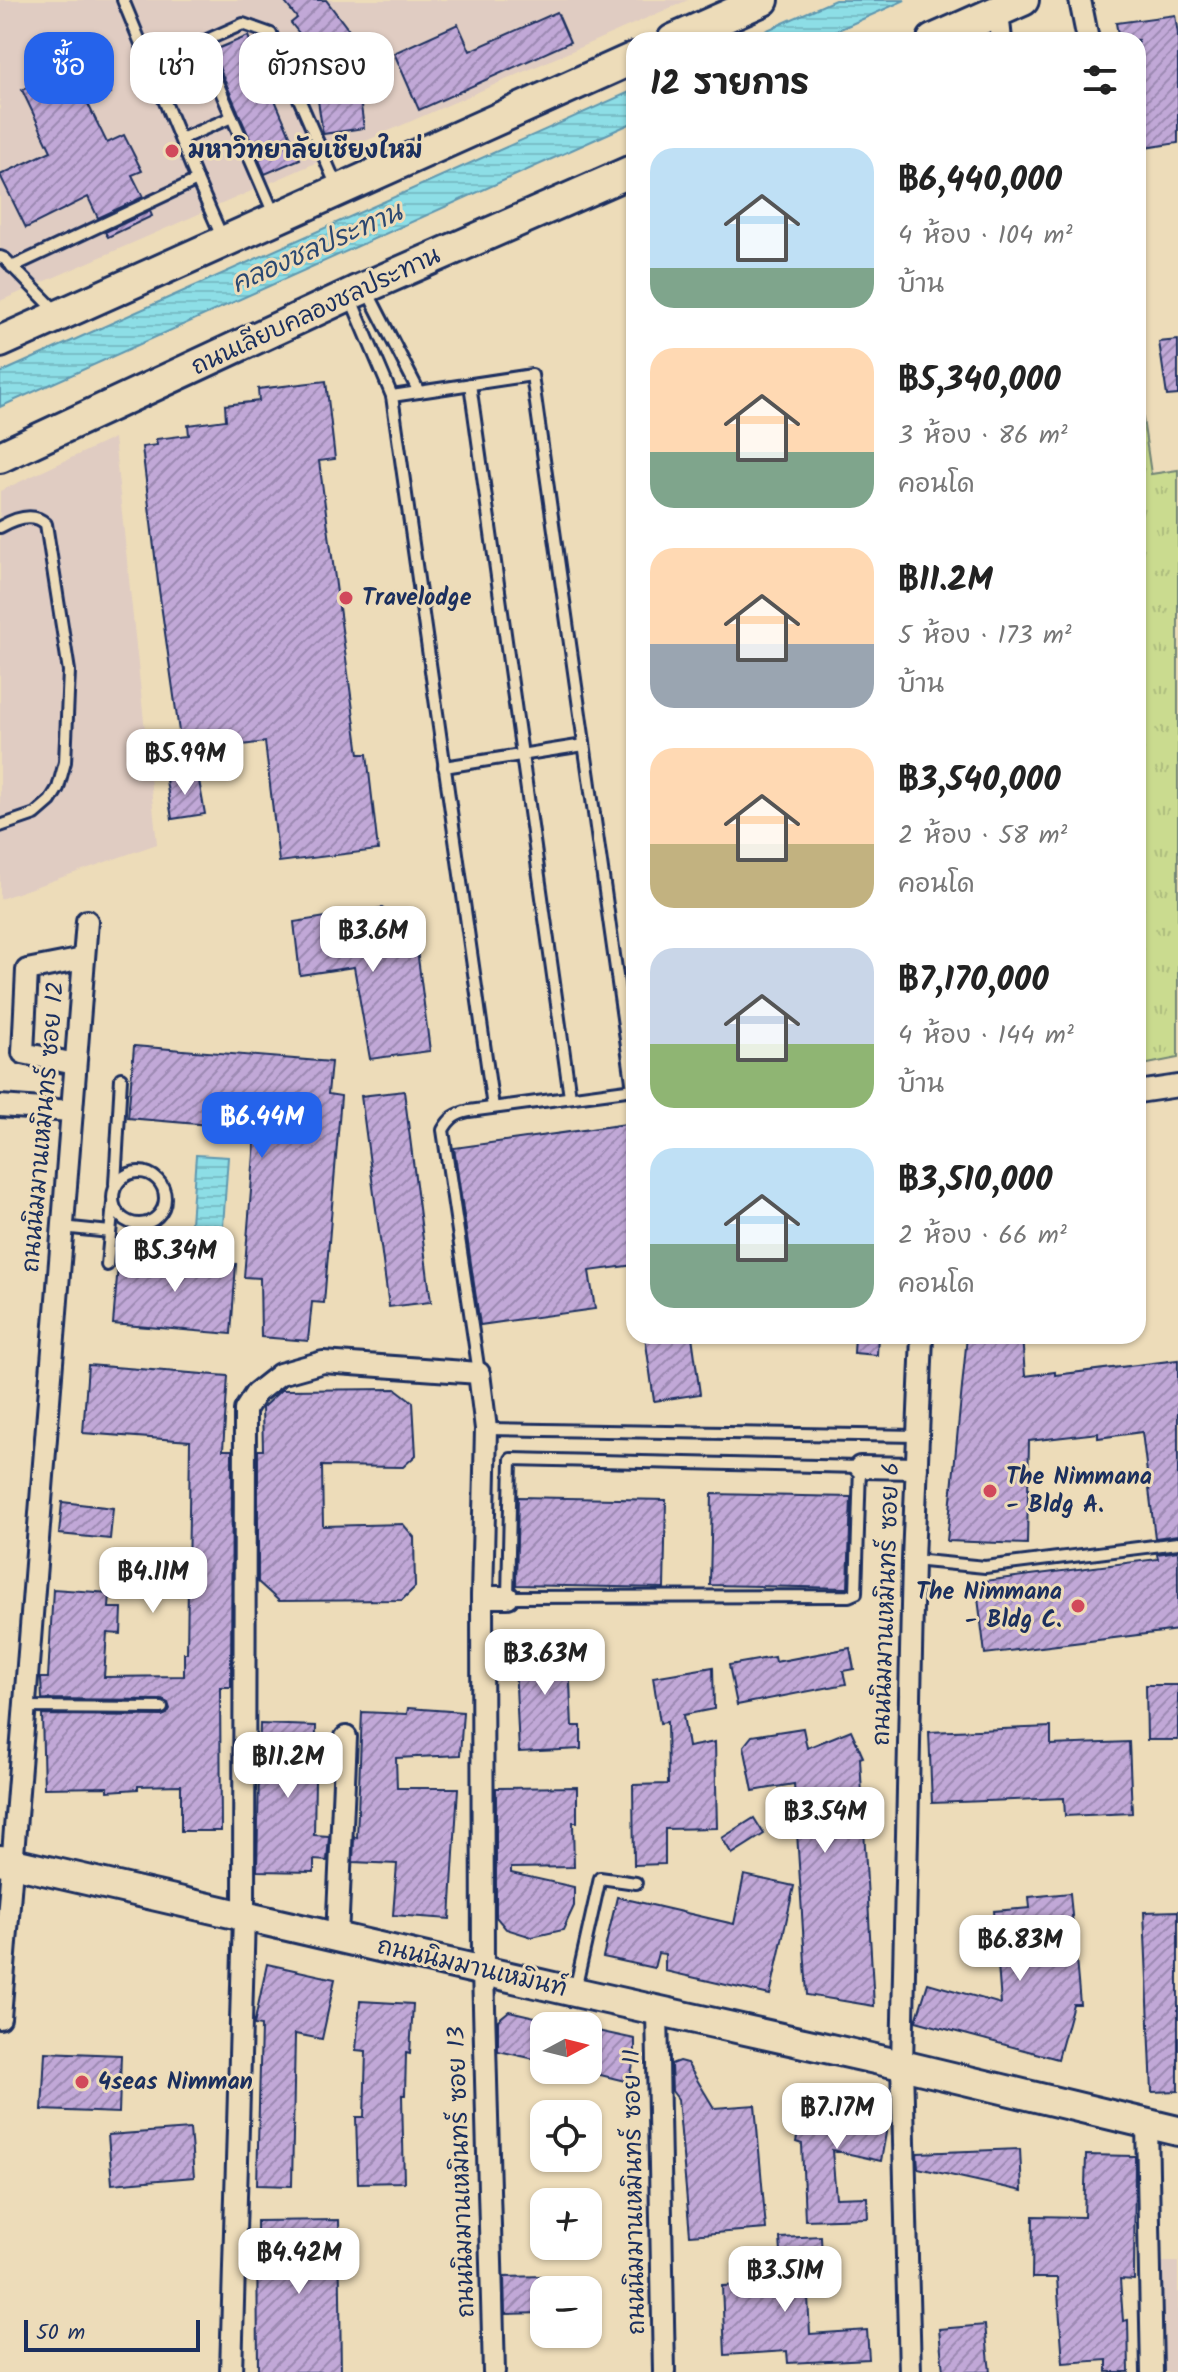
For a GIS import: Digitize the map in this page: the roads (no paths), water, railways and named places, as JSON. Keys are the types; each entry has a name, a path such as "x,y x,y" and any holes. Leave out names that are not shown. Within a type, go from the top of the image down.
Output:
{"main road":[{"path":"691,32 763,0"},
{"path":"959,32 1007,17"},
{"path":"0,342 626,62"},
{"name":"ถนนเลียบคลองชลประทาน","path":"0,457 357,291 626,173"},
{"name":"ถนนนิมมานเหมินท์","path":"6,1861 1178,2131"}],"street":[{"path":"1080,0 1086,32"},
{"name":"ถนนนิมมานเหมินทร์ ซอย 12","path":"0,2018 6,1861 24,1707 87,921"},
{"path":"75,1064 23,1053 27,970 83,959"},
{"path":"1146,1091 1178,1086"},
{"path":"0,1106 71,1111"},
{"name":"ถนนนิมมานเหมินทร์ ซอย 6","path":"910,2372 902,2065 913,1560 922,1344"},
{"path":"231,2372 244,1916 245,1410 256,1393 280,1374 323,1362 479,1373"},
{"name":"ถนนนิมมานเหมินทร์ ซอย 13","path":"479,1373 486,1429 482,1597 483,1971 494,2372"},
{"path":"860,1467 917,1468"},
{"path":"482,1597 508,1597"},
{"path":"337,1937 346,1737"},
{"name":"ถนนนิมมานเหมินทร์ ซอย 11","path":"657,2011 664,2372"},
{"path":"1147,2124 1152,2372"}],"lane":[{"path":"123,0 225,243"},
{"path":"277,219 200,43 243,24 271,34 339,190"},
{"path":"181,139 232,117"},
{"path":"12,267 197,180"},
{"path":"0,257 61,316"},
{"path":"357,291 419,392"},
{"path":"357,291 392,396 493,1107"},
{"path":"392,396 532,375 626,1040"},
{"path":"470,384 570,1097"},
{"path":"0,527 22,518 34,517 46,524 69,671 65,762 58,788 50,801 35,814 0,826"},
{"path":"444,767 584,745"},
{"path":"107,1265 121,1078"},
{"path":"479,1373 443,1130 456,1114 626,1090"},
{"path":"113,1202 120,1216 134,1224 142,1224 156,1217 164,1203 162,1186 151,1174 143,1171 126,1174 115,1186"},
{"path":"62,1227 110,1232"},
{"path":"486,1429 918,1436"},
{"path":"511,1459 860,1467 858,1585 856,1593 849,1596 508,1597 511,1459"},
{"path":"913,1560 985,1567 1178,1543"},
{"path":"24,1707 162,1708"},
{"path":"575,1992 600,1878 636,1883"}],"water":[{"path":"835,0 905,0 834,32 763,32"},
{"name":"คลองชลประทาน","path":"626,94 626,126 0,407 0,373"},
{"path":"196,1155 228,1157 223,1226 191,1223"}],"place":[{"name":"มหาวิทยาลัยเชียงใหม่","path":"172,151"},
{"name":"Travelodge","path":"346,598"},
{"name":"The Nimmana - Bldg A.","path":"990,1491"},
{"name":"The Nimmana - Bldg C.","path":"1078,1606"},
{"name":"4seas Nimman","path":"82,2082"}]}
